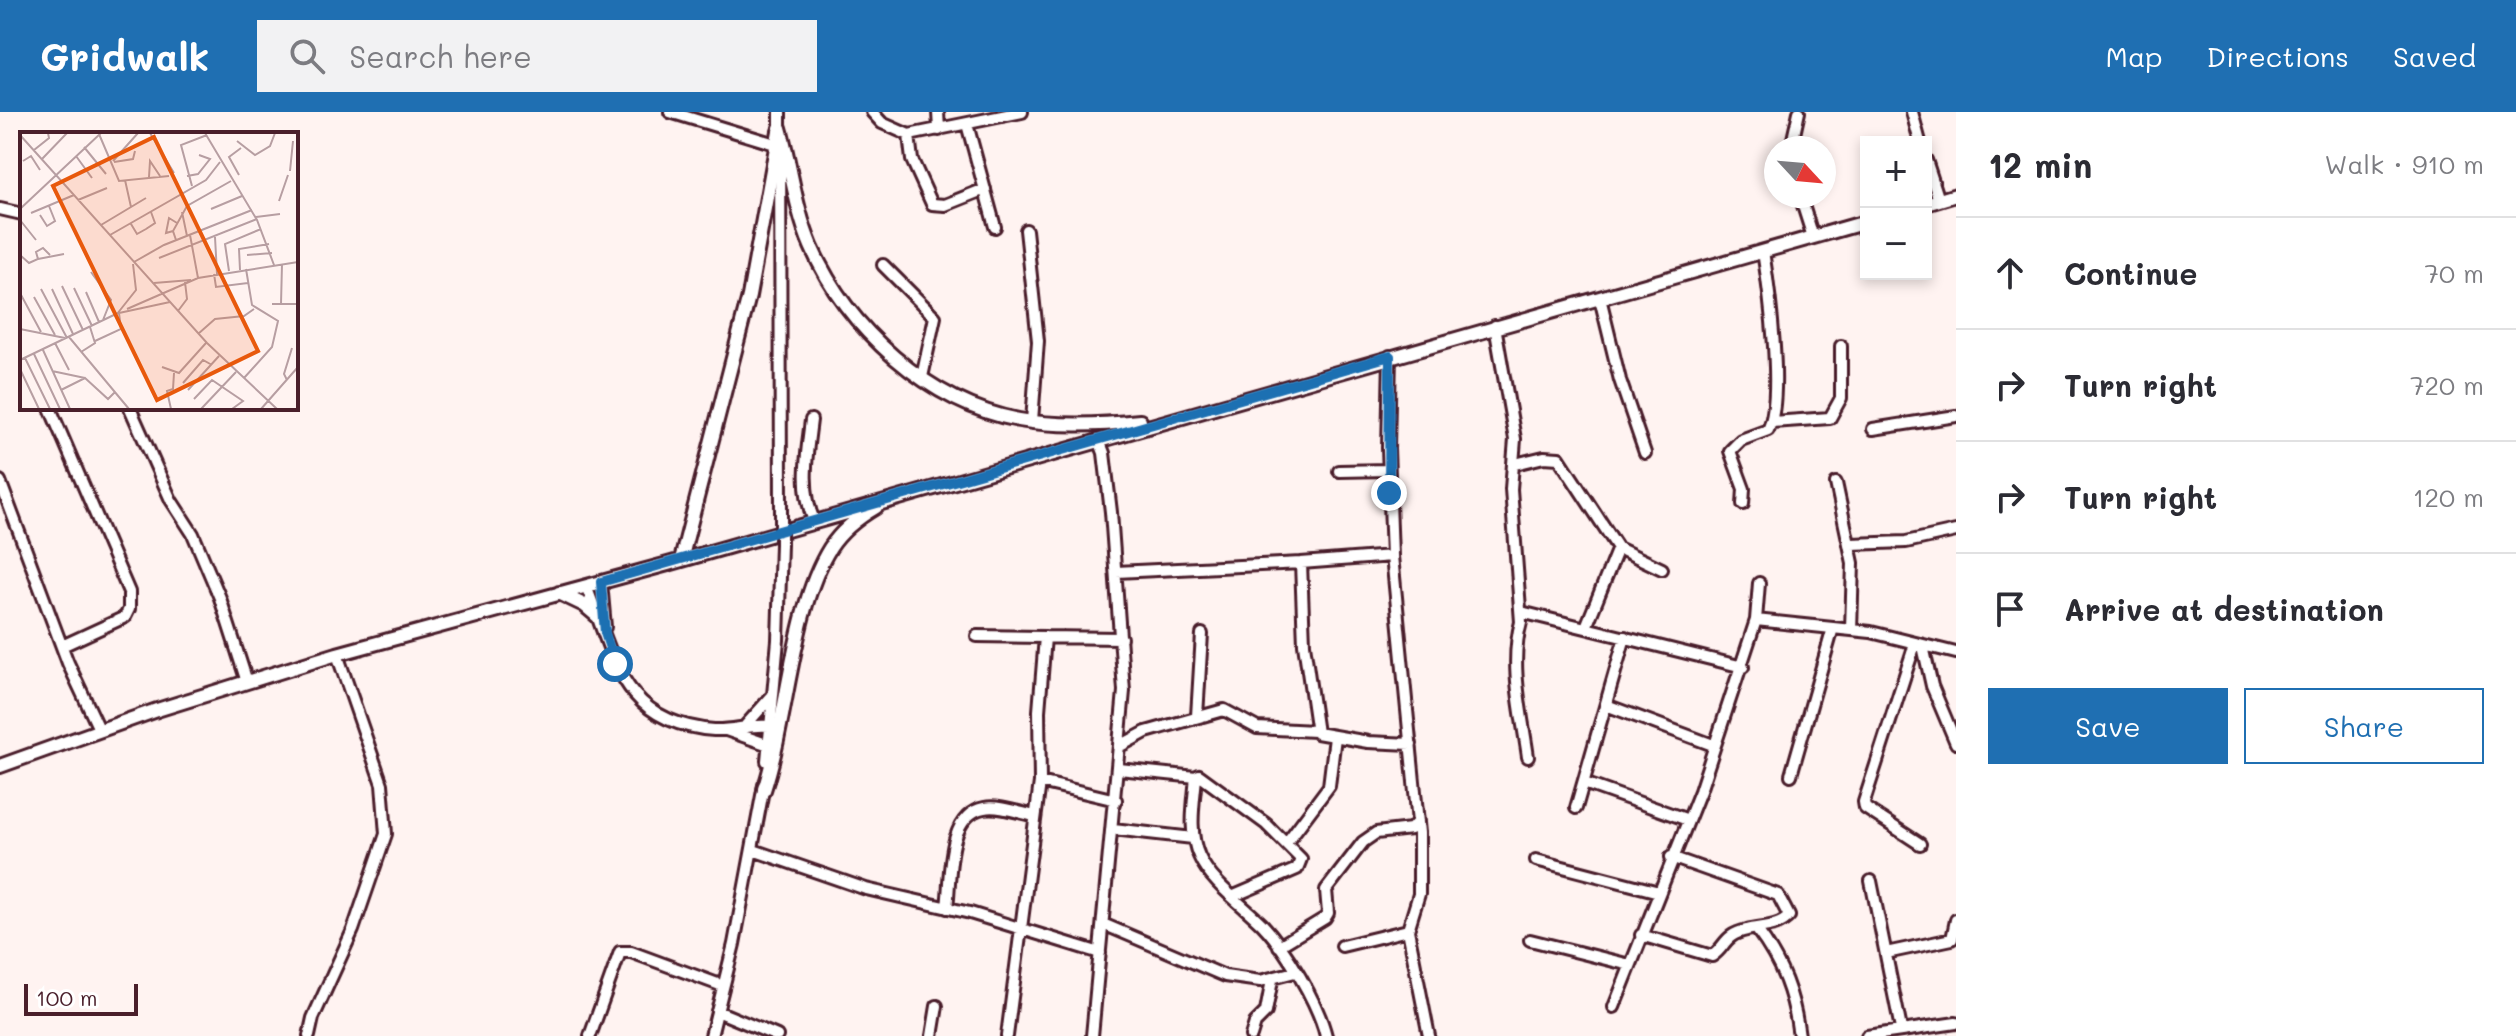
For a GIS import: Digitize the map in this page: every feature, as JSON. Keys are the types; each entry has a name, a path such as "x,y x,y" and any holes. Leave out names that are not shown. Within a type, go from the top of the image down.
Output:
{"main road":[{"path":"681,560 749,296 780,128"},
{"path":"780,128 810,244 833,287 866,331 922,377 990,411 1032,421 1071,424 1162,420"},
{"path":"1932,202 1956,195"},
{"path":"0,766 99,729 337,654 681,560 1162,420 1860,224"},
{"path":"764,790 781,731 803,621 819,567 839,536 889,499"},
{"path":"559,593 584,605 597,616"}],"street":[{"path":"670,112 775,144"},
{"path":"711,1036 753,850 769,745 781,544 780,112"},
{"path":"872,112 882,123 909,135 1022,112"},
{"path":"938,112 939,130"},
{"path":"1794,136 1799,112"},
{"path":"1912,112 1918,136"},
{"path":"967,124 995,227"},
{"path":"909,135 912,160 932,204 945,205 985,189"},
{"path":"1804,208 1813,237"},
{"path":"0,209 20,214"},
{"path":"1026,230 1038,341 1032,421"},
{"path":"1743,504 1744,489 1730,451 1741,440 1768,430 1772,422 1772,330 1763,251"},
{"path":"883,265 935,317 922,377"},
{"path":"1600,298 1620,380 1645,453"},
{"path":"1495,326 1510,405 1515,464 1511,489 1521,612 1516,664 1528,757"},
{"path":"1772,422 1830,418 1841,398 1841,346"},
{"path":"1390,356 1388,470 1392,556 1418,821 1419,894 1408,930 1429,1036"},
{"path":"51,410 129,592 129,609 125,617 62,646"},
{"path":"131,410 171,500 193,534 220,598 247,682"},
{"path":"1873,429 1956,416"},
{"path":"811,420 805,472 807,504 814,521"},
{"path":"1092,1036 1122,745 1124,691 1107,472 1099,440"},
{"path":"1515,464 1544,457 1559,458 1618,548 1662,569"},
{"path":"1339,471 1388,470"},
{"path":"0,481 62,646 99,729"},
{"path":"1836,483 1851,544 1851,630"},
{"path":"1851,544 1906,542 1956,531"},
{"path":"1586,627 1618,548"},
{"path":"1116,572 1392,556"},
{"path":"1301,563 1302,625 1315,731"},
{"path":"601,582 605,633"},
{"path":"1614,1007 1688,820 1743,667 1751,627 1756,620 1759,583"},
{"path":"586,586 624,684 651,712 691,726 725,730 769,745"},
{"path":"1521,612 1743,667"},
{"path":"1756,620 1851,630 1956,653"},
{"path":"1791,775 1833,628"},
{"path":"1197,716 1202,634"},
{"path":"977,636 1121,638"},
{"path":"1007,1036 1040,782 1039,711 1045,637"},
{"path":"1576,808 1625,637"},
{"path":"1919,645 1956,743"},
{"path":"1919,645 1864,802 1865,808 1875,817 1920,844"},
{"path":"309,1036 313,1018 353,930 386,834 382,784 337,654"},
{"path":"746,725 772,696"},
{"path":"1606,705 1713,745"},
{"path":"1122,745 1146,732 1224,710 1257,728 1315,731 1335,737 1411,744"},
{"path":"725,730 746,725 769,726"},
{"path":"1287,842 1329,786 1335,737"},
{"path":"1119,769 1206,777 1287,842 1301,859 1297,869 1234,896"},
{"path":"1196,777 1193,838 1203,864 1279,946 1317,1010 1326,1036"},
{"path":"1040,782 1116,800"},
{"path":"1584,783 1688,820"},
{"path":"947,908 958,829 968,814 987,807 1035,816"},
{"path":"1279,946 1325,918 1328,913 1326,890 1363,842 1376,833 1411,829 1418,821"},
{"path":"1113,829 1193,838"},
{"path":"753,850 866,889 1019,927 1100,953"},
{"path":"1641,935 1712,956 1723,940 1749,929 1757,930 1786,921 1789,916 1778,895 1671,857"},
{"path":"1536,860 1659,892"},
{"path":"1871,881 1901,1029"},
{"path":"1886,953 1952,939 1956,920"},
{"path":"1103,924 1225,976 1272,980 1295,972"},
{"path":"1342,946 1408,930"},
{"path":"1757,930 1778,961 1793,995 1799,1036"},
{"path":"1530,940 1630,965"},
{"path":"590,1036 620,952 631,952 723,986"},
{"path":"1251,1036 1255,1023 1266,1012 1272,980"},
{"path":"932,1036 937,1006"},
{"path":"717,1011 777,1036"},
{"path":"1867,1036 1956,1023"}],"route":[{"path":"615,664 605,633 601,582 1390,356 1389,493"}]}
